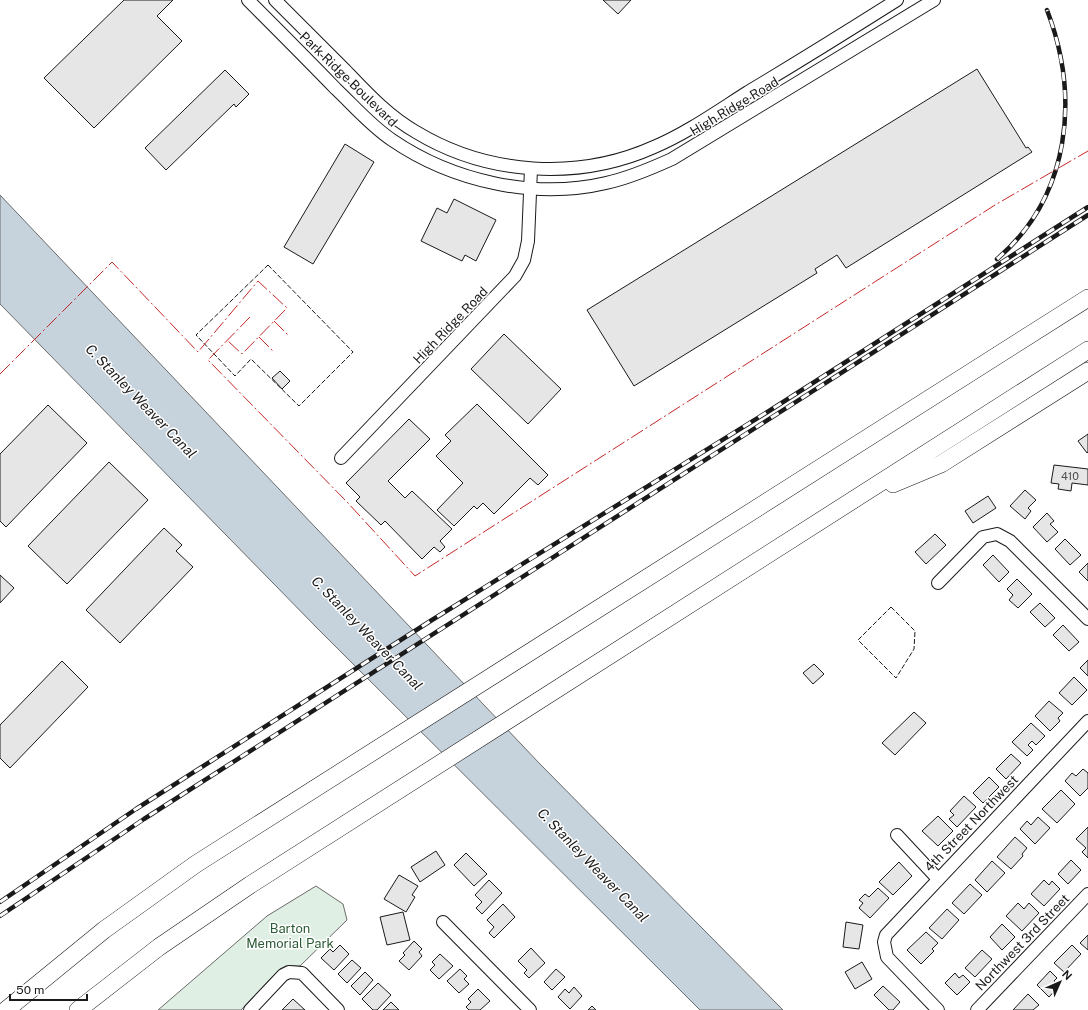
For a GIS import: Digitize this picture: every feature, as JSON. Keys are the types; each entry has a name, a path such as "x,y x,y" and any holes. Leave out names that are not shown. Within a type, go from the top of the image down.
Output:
{"highway":[{"path":"6,1010 75,953 166,885 380,746 1088,298"},
{"path":"78,1010 159,947 219,905 1088,350"},
{"path":"850,502 941,464 1088,371"},
{"path":"86,1010 100,993"}],"street":[{"name":"Park Ridge Boulevard","path":"248,0 357,110 391,140 422,158 472,177 494,183 532,188"},
{"name":"Park Ridge Boulevard","path":"275,0 384,110 415,132 446,149 490,162 531,169"},
{"name":"High Ridge Road","path":"341,458 515,276 524,260 528,241 532,188 531,169 584,167 629,157 649,149 676,136 898,0"},
{"name":"High Ridge Road","path":"532,188 592,186 627,178 656,166 687,151 934,0"},
{"path":"850,29 859,46"},
{"path":"357,110 371,96"},
{"path":"649,149 656,166"},
{"path":"938,583 983,537 997,534 1004,537 1088,619"},
{"name":"4th Street Northwest","path":"938,1010 892,963 884,950 884,942 890,929 1088,721"},
{"path":"897,835 938,879"},
{"name":"Northwest 3rd Street","path":"977,1010 1088,894"},
{"path":"443,922 530,1010"},
{"path":"250,1010 284,975 289,972 302,973 338,1010"}],"green space":[{"name":"Barton Memorial Park","path":"316,886 343,904 347,920 300,966 286,966 280,969 241,1010 158,1010 267,916"}],"water":[{"name":"C. Stanley Weaver Canal","path":"0,195 540,764 783,1010 700,1010 317,628 0,304"}],"building":[{"path":"124,0 173,0 157,16 182,41 94,128 44,78"},
{"path":"603,0 631,0 618,14"},
{"path":"977,69 1026,148 1028,147 1032,152 846,268 837,255 815,269 817,273 634,386 587,310"},
{"path":"225,70 249,94 236,107 234,104 166,170 145,148"},
{"path":"345,144 374,162 313,264 284,247"},
{"path":"454,199 496,220 476,261 465,255 462,261 421,241 437,208 447,213"},
{"path":"504,334 561,389 528,424 471,369"},
{"path":"280,371 290,381 282,389 272,378"},
{"path":"477,404 548,475 538,485 530,478 494,514 483,503 477,509 474,506 454,526 437,510 463,483 436,456 451,441 445,435"},
{"path":"48,405 87,443 6,527 0,521 0,454"},
{"path":"409,419 430,439 388,481 405,498 412,491 452,529 440,541 445,547 440,552 434,547 422,559 385,521 381,525 356,501 360,497 346,483"},
{"path":"1088,434 1088,452 1087,453 1078,441"},
{"path":"109,462 148,500 67,584 28,546"},
{"path":"1054,465 1088,469 1088,485 1072,483 1071,491 1058,489 1059,484 1051,483"},
{"path":"1025,490 1036,500 1028,508 1031,511 1025,519 1010,506"},
{"path":"988,496 996,508 973,523 965,511"},
{"path":"1047,513 1054,521 1050,524 1058,532 1047,542 1033,527"},
{"path":"164,528 182,545 176,551 193,567 120,643 86,610"},
{"path":"935,534 946,545 926,564 915,552"},
{"path":"1065,539 1081,555 1070,565 1055,549"},
{"path":"993,555 1009,572 999,582 983,565"},
{"path":"1088,563 1088,581 1079,572"},
{"path":"0,575 14,588 0,603"},
{"path":"1017,579 1032,594 1018,608 1009,600 1013,595 1007,589"},
{"path":"1040,603 1055,618 1045,627 1030,612"},
{"path":"1063,625 1079,642 1069,651 1053,635"},
{"path":"1088,660 1088,676 1080,668"},
{"path":"62,661 88,687 10,768 0,758 0,725"},
{"path":"814,664 824,674 813,684 803,673"},
{"path":"1074,677 1087,690 1072,705 1059,693"},
{"path":"1049,701 1063,713 1058,718 1060,721 1050,731 1035,716"},
{"path":"914,712 926,723 895,755 882,743"},
{"path":"1031,723 1045,736 1036,745 1032,741 1028,745 1033,750 1027,756 1012,742"},
{"path":"1011,754 1021,763 1006,779 996,769"},
{"path":"1083,769 1088,773 1088,788 1080,796 1065,781 1072,773 1076,776"},
{"path":"989,777 999,787 983,803 973,793"},
{"path":"1061,790 1075,804 1057,823 1042,809"},
{"path":"964,796 976,807 957,827 949,819 954,815 950,811"},
{"path":"938,816 953,831 938,846 922,831"},
{"path":"1038,817 1050,828 1035,844 1020,829 1027,821 1031,825"},
{"path":"1088,827 1088,858 1082,852 1086,848 1076,839"},
{"path":"1015,837 1027,848 1022,854 1023,856 1011,869 997,857"},
{"path":"436,851 445,865 420,882 411,867"},
{"path":"466,853 487,874 474,886 454,865"},
{"path":"1071,860 1081,870 1068,884 1058,874"},
{"path":"992,861 1005,873 987,892 975,880"},
{"path":"899,862 912,876 893,895 879,882"},
{"path":"399,875 418,886 412,895 415,897 406,912 384,899"},
{"path":"489,880 502,893 482,914 476,908 482,902 475,895"},
{"path":"1044,880 1049,885 1052,881 1060,889 1044,906 1031,894"},
{"path":"970,884 982,895 964,914 952,903"},
{"path":"878,888 889,898 870,918 859,908 863,903 859,900 865,894 869,897"},
{"path":"1018,903 1024,909 1029,903 1039,913 1022,931 1006,916"},
{"path":"503,904 515,917 494,938 489,933 494,927 487,920"},
{"path":"947,909 959,920 942,939 929,928"},
{"path":"403,912 410,940 387,945 380,917"},
{"path":"846,922 863,925 859,949 843,947"},
{"path":"1002,924 1015,937 1002,950 990,937"},
{"path":"926,932 938,943 932,949 934,951 921,964 907,950"},
{"path":"1088,935 1088,950 1080,943"},
{"path":"414,941 422,949 419,952 422,956 409,970 399,961 405,955 403,953"},
{"path":"340,945 349,954 334,970 321,958 330,949 333,952"},
{"path":"1072,945 1081,954 1064,972 1054,963"},
{"path":"531,948 545,963 529,978 524,973 527,970 518,961"},
{"path":"982,950 992,959 975,977 965,968"},
{"path":"440,954 453,966 439,979 430,970 435,965 432,962"},
{"path":"352,960 361,968 347,983 338,974"},
{"path":"862,962 872,979 855,989 845,972"},
{"path":"460,969 467,976 464,979 469,984 459,993 447,981"},
{"path":"556,969 565,977 552,990 544,982"},
{"path":"1050,971 1057,978 1054,981 1059,986 1049,997 1037,985"},
{"path":"365,972 373,980 360,995 351,986"},
{"path":"955,973 959,978 963,975 970,982 957,995 945,983"},
{"path":"378,983 391,995 377,1010 373,1010 362,999"},
{"path":"883,986 900,1002 893,1010 889,1010 874,995"},
{"path":"574,987 582,996 570,1009 558,997 565,989 569,993"},
{"path":"478,989 490,1001 480,1010 469,1010 466,1007 471,1002 468,999"},
{"path":"1028,994 1039,1005 1033,1010 1013,1010"},
{"path":"293,999 305,1010 282,1010"},
{"path":"391,1002 399,1010 383,1010"},
{"path":"592,1006 596,1010 588,1010"}],"railway":[{"path":"997,259 1022,234 1041,206 1054,175 1062,143 1065,110 1064,76 1057,43 1047,10"},
{"path":"0,902 136,809 432,620 769,411 1088,207"},
{"path":"0,916 144,819 1088,215"}],"fence":[{"path":"268,265 353,352 299,406 251,359 235,376 196,335 268,265"},
{"path":"891,607 915,631 914,649 896,678 858,640 891,607"}],"power":[{"path":"250,317 208,360 348,503 415,576 995,205 1088,151"},
{"path":"0,374 112,262 198,352 258,281 287,308 242,354 228,341 229,339"},
{"path":"274,321 289,336"},
{"path":"259,337 273,351"}]}
